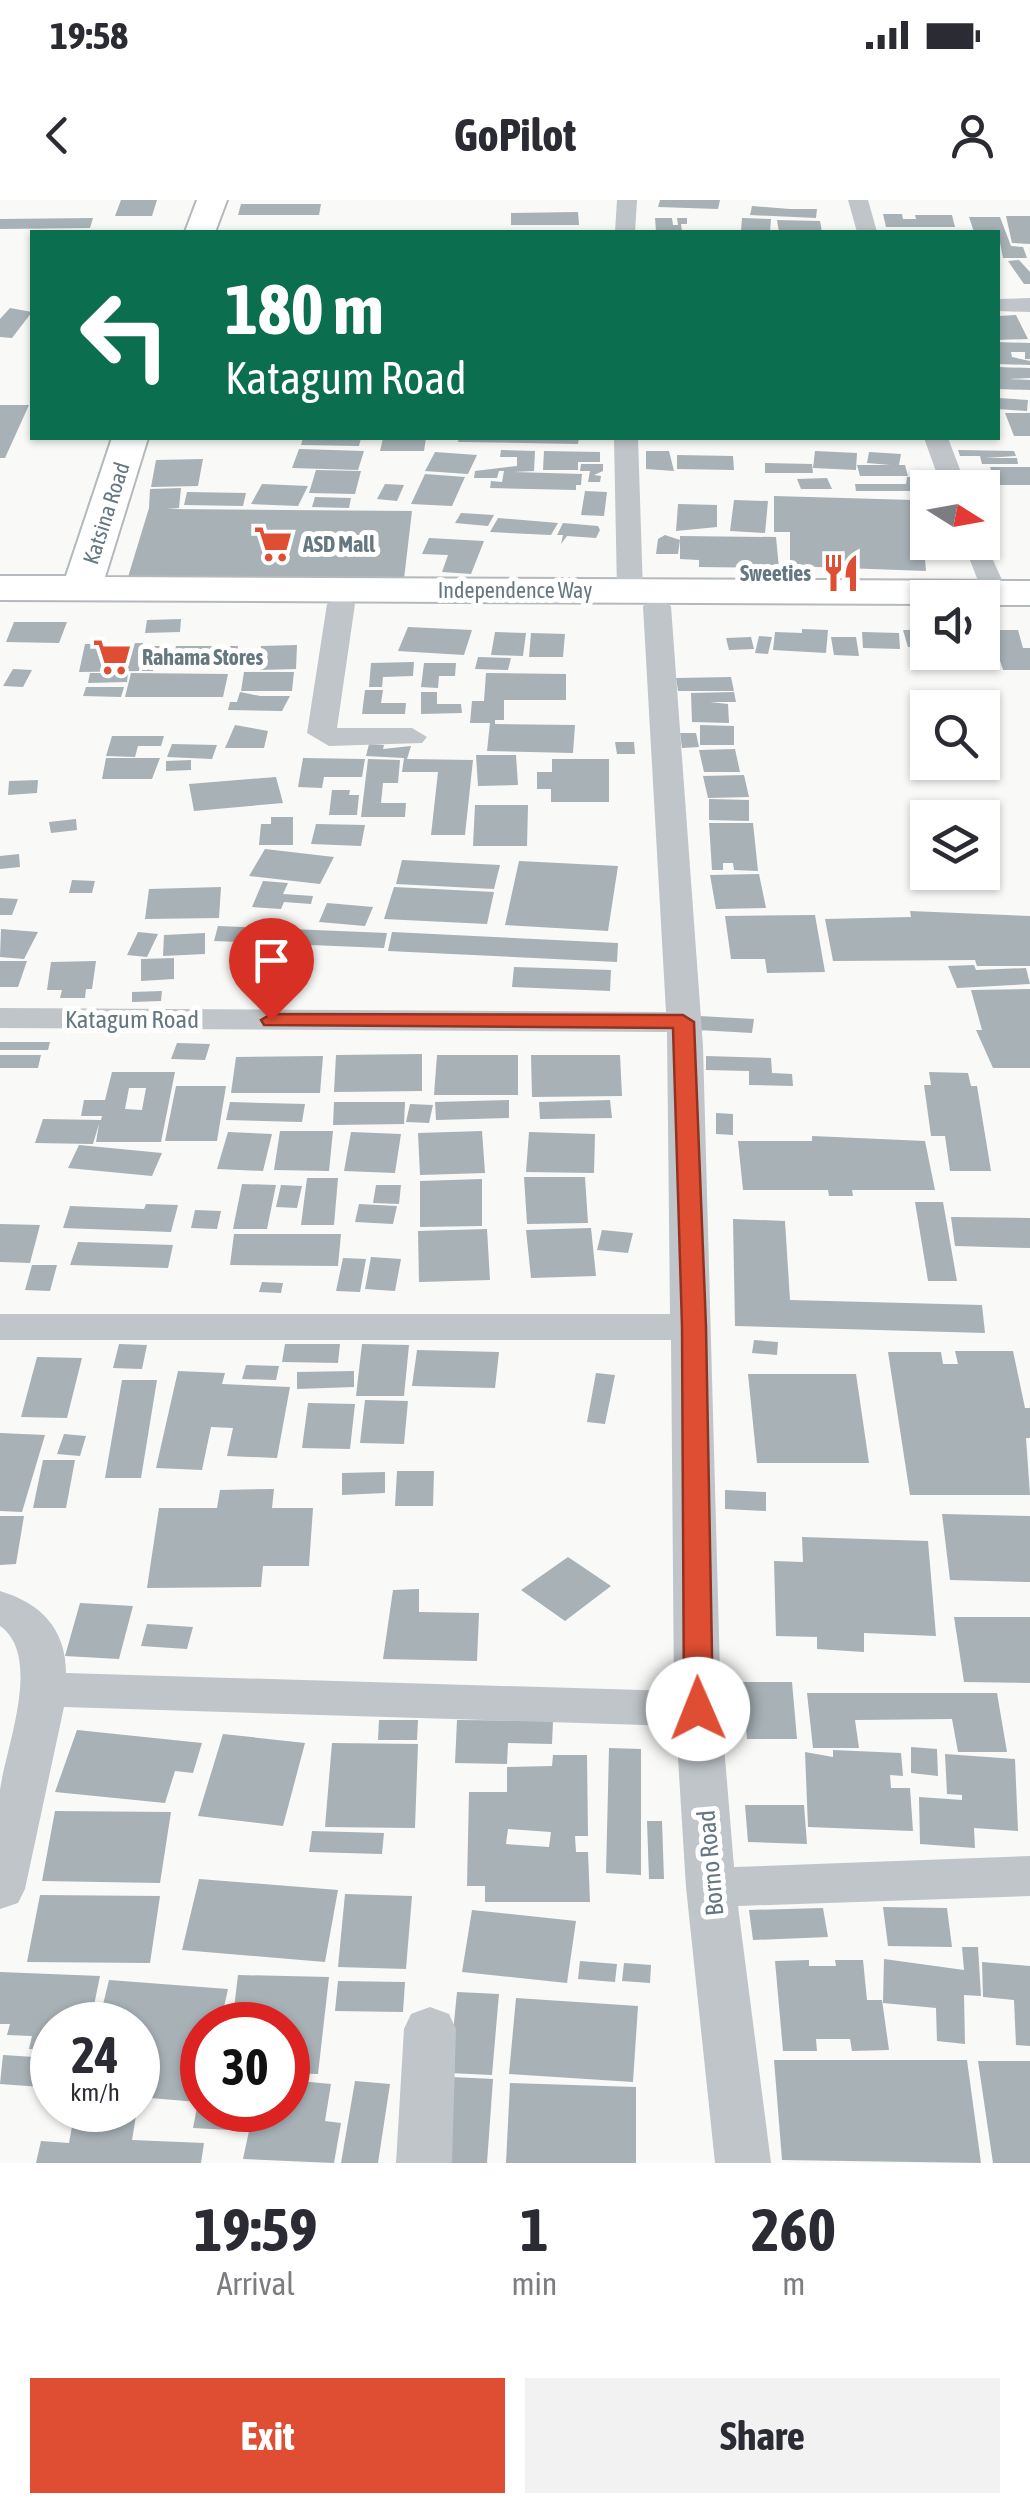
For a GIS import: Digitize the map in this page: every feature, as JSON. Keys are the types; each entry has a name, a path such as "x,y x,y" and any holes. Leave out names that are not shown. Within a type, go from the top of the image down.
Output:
{"main road":[{"path":"201,230 212,200"},
{"name":"Katsina Road","path":"82,588 129,440"},
{"name":"Independence Way","path":"0,588 910,605"},
{"name":"Independence Way","path":"0,601 341,604 644,598 1009,600"}],"street":[{"path":"625,230 627,200"},
{"path":"858,200 866,230"},
{"path":"1000,306 1030,305"},
{"name":"Borno Road","path":"626,440 683,1022 694,1327 698,1709 710,1887 742,2163"},
{"path":"937,440 948,470"},
{"path":"986,560 1009,600"},
{"path":"341,604 322,733 329,737 412,736"},
{"name":"Katagum Road","path":"0,1018 683,1022"},
{"path":"0,1327 694,1327"},
{"path":"0,1607 20,1614 39,1642 44,1689 0,1889"},
{"path":"44,1689 698,1709"},
{"path":"710,1887 1030,1876"},
{"path":"424,2163 430,2029"}],"building":[{"path":"121,200 157,200 152,216 115,216"},
{"path":"660,200 720,200 718,209 658,207"},
{"path":"241,204 321,204 319,215 238,215"},
{"path":"752,206 817,209 816,218 750,215"},
{"path":"578,212 579,225 511,225 511,213"},
{"path":"883,214 902,214 903,219 916,219 915,215 952,215 955,227 886,227"},
{"path":"1006,216 1030,216 1030,244 1012,243"},
{"path":"969,217 1000,217 1011,246 1023,247 1027,258 1003,258 1000,230 973,230"},
{"path":"93,218 90,228 0,229 0,219"},
{"path":"655,218 672,218 673,225 678,225 677,218 687,218 687,224 681,224 682,230 656,230"},
{"path":"742,218 771,219 770,230 741,230"},
{"path":"777,220 820,221 822,230 779,230"},
{"path":"1019,260 1030,272 1030,284 1024,284 1008,261"},
{"path":"10,308 30,312 12,338 0,337 0,319"},
{"path":"1016,315 1028,339 1000,340 1000,316"},
{"path":"1000,342 1030,343 1030,359 1025,359 1025,352 1011,352 1012,357 1030,361 1030,365 1000,364"},
{"path":"1000,367 1030,368 1030,378 1009,379 1030,380 1030,390 1000,389"},
{"path":"1000,398 1028,400 1027,411 1000,409"},
{"path":"0,405 29,405 5,458 0,458"},
{"path":"1005,413 1030,413 1030,436 1014,436"},
{"path":"302,440 360,440 359,446 301,445"},
{"path":"383,440 426,440 424,451 380,451"},
{"path":"458,440 579,440 578,444"},
{"path":"299,449 364,451 358,470 292,468"},
{"path":"501,450 535,451 534,471 513,472 582,474 581,485 576,485 576,490 490,488 491,481 502,482 504,471 499,471 497,478 474,478 475,471 517,466 517,457 500,457"},
{"path":"958,450 1014,451 1016,456 985,458 1017,458 1018,464 982,464 980,456 960,456"},
{"path":"544,451 600,452 600,462 578,462 578,470 543,470"},
{"path":"646,451 669,451 674,471 646,469"},
{"path":"815,451 857,453 856,470 813,468"},
{"path":"435,452 477,455 468,474 425,471"},
{"path":"869,452 901,454 899,465 905,465 908,476 860,476 857,465 890,465 867,463"},
{"path":"677,455 733,456 734,470 677,469"},
{"path":"203,459 198,486 151,487 156,460"},
{"path":"765,463 812,464 813,473 765,473"},
{"path":"581,464 603,464 603,471 594,475 601,476 600,482 588,482 590,471 580,471"},
{"path":"990,467 1030,467 1030,485 1000,485 1000,470"},
{"path":"316,470 361,471 355,494 309,493"},
{"path":"425,474 465,477 452,506 411,504"},
{"path":"910,477 910,491 856,491 855,484 906,484"},
{"path":"827,478 832,489 801,489 797,479"},
{"path":"262,484 308,486 298,506 251,504"},
{"path":"385,484 404,485 397,501 377,499"},
{"name":"ASD Mall","path":"181,488 179,508 167,509 412,511 404,579 128,577 149,508 150,489"},
{"path":"585,491 607,492 604,516 581,515"},
{"path":"187,492 246,493 243,506 184,505"},
{"path":"774,496 910,500 910,560 925,560 926,571 790,566 790,532 774,532"},
{"path":"315,497 351,498 349,508 312,507"},
{"path":"734,500 768,501 765,533 730,531"},
{"path":"678,504 717,505 717,527 676,531"},
{"path":"461,513 494,515 488,526 455,523"},
{"path":"498,518 558,523 551,535 490,532"},
{"path":"563,523 598,526 600,530 596,538 567,536 561,544 563,535 557,535"},
{"path":"665,535 680,540 678,554 656,554 658,539"},
{"path":"680,536 776,537 779,568 699,567 699,560 680,559"},
{"path":"429,538 484,541 471,574 442,572 448,555 422,554"},
{"path":"181,619 180,632 145,633 147,620"},
{"path":"14,622 67,622 59,643 6,642"},
{"path":"408,627 472,630 464,655 398,651"},
{"path":"802,629 828,630 826,653 773,650 775,632 802,633"},
{"path":"903,630 910,630 908,647"},
{"path":"1000,630 1018,630 1023,648 1030,648 1030,670 1003,670"},
{"path":"495,632 526,633 523,656 491,655"},
{"path":"862,632 899,633 900,649 863,648"},
{"path":"531,633 565,634 563,657 529,657"},
{"path":"759,636 772,637 768,654 755,653"},
{"path":"751,637 754,649 729,650 726,638"},
{"path":"831,637 856,637 859,656 834,655"},
{"name":"Rahama Stores","path":"143,643 139,671 79,672 85,644"},
{"path":"297,645 296,669 259,670 261,646"},
{"path":"146,646 170,646 168,658 154,658 153,671 142,671"},
{"path":"176,646 238,646 236,659 173,659"},
{"path":"478,657 511,658 508,670 475,669"},
{"path":"414,662 413,676 383,677 382,687 369,687 371,663"},
{"path":"424,663 456,663 455,676 439,676 438,688 421,687"},
{"path":"13,669 32,670 23,687 3,686"},
{"path":"244,672 294,672 292,691 241,691"},
{"path":"90,673 128,673 127,682 88,683"},
{"path":"131,673 228,674 223,697 125,697"},
{"path":"486,673 566,674 566,700 504,700 504,720 495,720 495,724 575,725 573,753 487,751 490,723 470,723 472,701 484,701"},
{"path":"731,677 734,691 678,691 676,678"},
{"path":"86,687 124,687 121,697 83,696"},
{"path":"365,690 383,690 381,703 406,703 405,714 362,714"},
{"path":"240,692 290,696 282,711 228,710 230,702 237,702"},
{"path":"421,692 437,692 437,704 461,704 462,713 421,714"},
{"path":"734,692 736,702 710,702 728,704 729,723 692,722 691,693"},
{"path":"235,725 268,731 264,748 225,748"},
{"path":"700,725 734,726 734,745 700,745"},
{"path":"680,733 696,733 699,747 682,748"},
{"path":"112,736 164,736 161,746 138,746 135,757 106,756"},
{"path":"615,742 634,742 635,754 617,754"},
{"path":"172,744 217,745 212,759 167,757"},
{"path":"369,744 384,745 383,749 411,746 407,759 473,760 465,835 431,835 438,772 402,772 404,758 366,756"},
{"path":"735,749 740,772 704,772 699,750"},
{"path":"476,755 516,755 518,785 478,786"},
{"path":"106,758 160,758 152,779 102,779"},
{"path":"303,758 365,759 362,777 324,777 322,788 298,787"},
{"path":"368,759 400,760 398,783 383,783 381,803 406,803 405,817 361,817"},
{"path":"552,759 609,759 609,802 551,802 551,789 537,789 537,772 552,772"},
{"path":"191,760 191,770 166,771 166,761"},
{"path":"744,775 749,797 708,798 703,776"},
{"path":"276,777 283,803 194,811 189,784"},
{"path":"38,780 37,793 8,795 9,781"},
{"path":"332,790 350,790 349,795 359,795 357,815 329,815"},
{"path":"709,799 749,800 749,821 709,820"},
{"path":"475,805 528,805 527,846 473,846"},
{"path":"271,817 293,817 293,845 259,845 261,824 271,824"},
{"path":"76,819 77,830 51,833 49,822"},
{"path":"709,823 753,823 758,871 734,870 733,863 723,863 723,870 712,870"},
{"path":"316,824 365,825 361,846 311,844"},
{"path":"265,849 334,857 320,884 249,876"},
{"path":"19,854 20,867 0,869 0,856"},
{"path":"402,860 500,865 494,889 396,884"},
{"path":"519,861 618,866 608,931 505,925"},
{"path":"759,874 766,908 716,909 710,875"},
{"path":"72,880 95,881 92,893 69,893"},
{"path":"263,881 288,883 283,894 313,896 311,904 284,902 281,909 252,907"},
{"path":"221,887 219,918 145,919 149,889"},
{"path":"394,887 494,892 487,924 384,919"},
{"path":"0,898 18,899 12,915 0,915"},
{"path":"327,903 373,907 365,926 319,922"},
{"path":"910,911 1030,916 1030,966 977,966 975,960 833,961 825,919 911,917"},
{"path":"815,915 825,972 767,973 765,959 731,959 725,916"},
{"path":"218,926 387,933 384,948 214,941"},
{"path":"1,929 38,932 24,959 0,957"},
{"path":"138,932 158,934 147,957 127,955"},
{"path":"392,932 618,943 617,962 388,951"},
{"path":"205,933 205,954 163,956 164,935"},
{"path":"174,958 174,979 141,981 141,959"},
{"path":"0,961 27,961 18,987 0,987"},
{"path":"96,961 92,989 86,989 85,998 60,998 62,990 47,990 51,962"},
{"path":"974,965 976,970 1026,968 1030,984 957,988 948,966"},
{"path":"514,967 611,970 610,991 512,987"},
{"path":"1030,989 1030,1068 993,1068 976,1030 982,1030 971,990"},
{"path":"162,991 161,1001 132,1002 132,992"},
{"path":"699,1016 754,1019 752,1033 698,1030"},
{"path":"0,1042 50,1042 48,1050 0,1050"},
{"path":"177,1043 210,1044 205,1060 171,1059"},
{"path":"422,1054 422,1091 334,1092 336,1055"},
{"path":"0,1055 41,1055 38,1068 0,1068"},
{"path":"437,1055 518,1055 518,1095 434,1095"},
{"path":"531,1055 620,1055 622,1096 532,1097"},
{"path":"323,1056 320,1093 231,1093 236,1057"},
{"path":"706,1056 771,1058 772,1073 792,1074 793,1086 749,1085 749,1071 706,1070"},
{"path":"112,1072 175,1072 161,1142 96,1142 99,1124 93,1144 35,1143 43,1119 101,1120 102,1116 81,1116 84,1100 105,1100","holes":["129,1088 146,1088 142,1110 125,1109"]},
{"path":"929,1072 968,1073 971,1086 977,1086 991,1171 950,1171 945,1136 931,1136 924,1085 931,1085"},
{"path":"176,1086 226,1086 217,1141 165,1141"},
{"path":"509,1100 509,1118 436,1120 435,1102"},
{"path":"610,1100 612,1118 540,1119 539,1102"},
{"path":"230,1102 305,1104 302,1122 226,1120"},
{"path":"334,1102 405,1102 404,1124 333,1125"},
{"path":"410,1104 433,1105 429,1123 406,1122"},
{"path":"716,1113 733,1114 733,1135 716,1134"},
{"path":"280,1131 333,1131 329,1171 274,1170"},
{"path":"482,1131 485,1173 420,1175 418,1133"},
{"path":"228,1132 272,1134 263,1171 217,1169"},
{"path":"351,1132 401,1134 395,1173 344,1171"},
{"path":"529,1132 595,1134 594,1173 526,1172"},
{"path":"812,1136 925,1141 935,1190 852,1190 853,1196 829,1196 828,1190 743,1190 738,1141 812,1141"},
{"path":"79,1145 162,1153 152,1176 68,1168"},
{"path":"524,1177 585,1177 588,1223 527,1224"},
{"path":"307,1178 338,1178 334,1225 301,1225"},
{"path":"482,1179 482,1226 420,1227 420,1181"},
{"path":"242,1184 276,1185 267,1229 233,1229"},
{"path":"281,1185 302,1186 297,1208 276,1207"},
{"path":"376,1185 401,1185 399,1204 373,1203"},
{"path":"915,1202 943,1202 957,1281 928,1281"},
{"path":"146,1204 178,1205 171,1232 63,1228 70,1206 144,1209"},
{"path":"359,1204 397,1206 393,1224 355,1222"},
{"path":"195,1210 221,1211 217,1229 191,1228"},
{"path":"951,1217 1030,1218 1030,1248 955,1246"},
{"path":"733,1219 785,1221 790,1300 982,1305 985,1333 735,1326"},
{"path":"0,1224 40,1225 30,1263 0,1262"},
{"path":"591,1228 596,1276 531,1278 526,1230"},
{"path":"487,1229 490,1280 419,1282 418,1231"},
{"path":"602,1230 633,1233 628,1253 597,1250"},
{"path":"234,1234 341,1234 338,1266 230,1265"},
{"path":"78,1242 173,1245 168,1268 70,1265"},
{"path":"371,1257 401,1259 395,1291 365,1289"},
{"path":"343,1258 366,1259 360,1292 336,1291"},
{"path":"32,1265 57,1265 50,1291 25,1290"},
{"path":"262,1282 283,1283 281,1293 259,1292"},
{"path":"754,1340 778,1342 777,1355 752,1353"},
{"path":"119,1344 147,1345 142,1369 113,1368"},
{"path":"285,1344 340,1344 338,1363 282,1362"},
{"path":"362,1344 409,1345 404,1396 356,1396"},
{"path":"417,1350 499,1352 495,1388 412,1386"},
{"path":"955,1351 1013,1351 1025,1408 1030,1408 1030,1438 1026,1438 1030,1495 910,1495 888,1352 941,1352 943,1364 958,1364"},
{"path":"37,1357 82,1358 67,1418 21,1417"},
{"path":"246,1365 279,1366 276,1380 242,1379"},
{"path":"178,1371 225,1373 222,1384 290,1387 277,1458 227,1456 233,1428 211,1427 202,1470 156,1468"},
{"path":"354,1371 354,1387 297,1389 297,1372"},
{"path":"596,1373 615,1375 605,1424 587,1422"},
{"path":"748,1374 856,1374 869,1463 757,1463"},
{"path":"122,1380 157,1380 141,1478 105,1478"},
{"path":"365,1400 408,1401 404,1444 360,1443"},
{"path":"308,1403 355,1404 350,1449 302,1448"},
{"path":"0,1433 45,1435 22,1512 0,1511"},
{"path":"64,1434 86,1436 80,1456 57,1454"},
{"path":"43,1460 75,1460 66,1508 33,1508"},
{"path":"397,1471 434,1471 433,1506 395,1506"},
{"path":"385,1472 385,1493 342,1495 342,1473"},
{"path":"274,1489 272,1508 313,1508 309,1566 263,1566 261,1587 147,1588 159,1508 217,1508 220,1490"},
{"path":"725,1490 766,1492 766,1511 725,1509"},
{"path":"942,1514 1030,1516 1030,1582 950,1580"},
{"path":"0,1516 24,1516 16,1564 0,1565"},
{"path":"802,1537 928,1541 936,1636 864,1633 864,1652 817,1649 817,1637 776,1636 774,1561 803,1562"},
{"path":"568,1557 611,1586 565,1621 521,1590"},
{"path":"419,1589 419,1612 479,1613 477,1661 383,1659 393,1590"},
{"path":"80,1603 133,1606 119,1659 65,1656"},
{"path":"954,1617 1030,1617 1030,1683 964,1682"},
{"path":"147,1624 193,1627 187,1649 141,1646"},
{"path":"742,1682 792,1682 797,1739 747,1739"},
{"path":"807,1693 997,1693 1007,1752 958,1752 952,1719 855,1720 859,1748 813,1748"},
{"path":"379,1720 418,1720 417,1740 378,1740"},
{"path":"457,1720 553,1721 552,1744 508,1743 507,1764 455,1763"},
{"path":"77,1730 202,1743 193,1773 175,1771 165,1803 55,1792"},
{"path":"223,1734 305,1743 283,1826 198,1816"},
{"path":"332,1743 418,1744 415,1828 325,1827"},
{"path":"911,1747 937,1749 938,1776 911,1773"},
{"path":"609,1748 641,1749 641,1875 606,1873"},
{"path":"833,1750 901,1753 903,1776 890,1775 891,1788 910,1788 913,1831 808,1827 805,1752 833,1757"},
{"path":"945,1754 1015,1759 1018,1831 974,1828 975,1848 920,1844 919,1797 962,1800 962,1795 947,1794"},
{"path":"553,1755 587,1755 588,1836 575,1836 576,1852 588,1852 590,1902 485,1902 485,1886 467,1886 469,1792 507,1792 507,1767 552,1766","holes":["508,1829 551,1832 549,1847 506,1844"]},
{"path":"745,1805 804,1805 807,1844 748,1842"},
{"path":"55,1811 171,1812 160,1883 42,1881"},
{"path":"647,1821 662,1821 664,1879 649,1879"},
{"path":"312,1831 384,1833 382,1854 309,1852"},
{"path":"199,1879 338,1890 325,1962 182,1950"},
{"path":"345,1894 412,1896 406,1969 338,1967"},
{"path":"40,1895 160,1896 150,1963 27,1962"},
{"path":"883,1907 947,1908 952,1947 888,1946"},
{"path":"823,1908 828,1937 753,1940 749,1910"},
{"path":"472,1910 576,1921 567,1983 462,1972"},
{"path":"962,1947 978,1947 981,1996 964,1995 965,2044 937,2041 936,2008 883,2003 884,1959 964,1970"},
{"path":"809,1960 809,1966 836,1966 835,1960 863,1960 867,2000 882,2000 889,2050 852,2051 850,2039 816,2039 817,2051 783,2051 775,1961"},
{"path":"580,1961 617,1964 615,1982 578,1979"},
{"path":"982,1962 1030,1966 1030,2046 1016,2045 1014,2000 983,1997"},
{"path":"624,1963 651,1965 650,1983 622,1981"},
{"path":"0,1972 100,1976 95,2002 30,2002 30,2036 7,2035 10,2024 0,2024"},
{"path":"238,1975 329,1977 318,2074 310,2074 310,2002 235,2002"},
{"path":"109,1980 228,1989 225,2002 180,2002 180,2100 160,2099 160,2002 104,2002"},
{"path":"338,1981 405,1982 403,2012 335,2011"},
{"path":"457,1992 499,1994 492,2075 449,2073"},
{"path":"516,1998 638,2006 633,2082 509,2074"},
{"path":"3,2055 30,2057 30,2086 0,2084"},
{"path":"774,2060 967,2060 981,2163 782,2160"},
{"path":"978,2061 1030,2061 1030,2163 993,2163"},
{"path":"451,2077 493,2079 487,2163 443,2163"},
{"path":"355,2081 390,2084 378,2163 341,2163"},
{"path":"310,2082 331,2084 325,2121 341,2123 334,2163 243,2159 249,2132 310,2132"},
{"path":"510,2083 636,2087 636,2163 506,2163"},
{"path":"71,2132 133,2132 132,2140 204,2143 201,2163 36,2163 41,2141 69,2143"}],"place":[{"name":"ASD Mall","path":"273,544"},
{"name":"Sweeties","path":"841,573"},
{"name":"Rahama Stores","path":"112,657"}],"route":[{"path":"271,1020 683,1022 694,1327 698,1709"}]}
